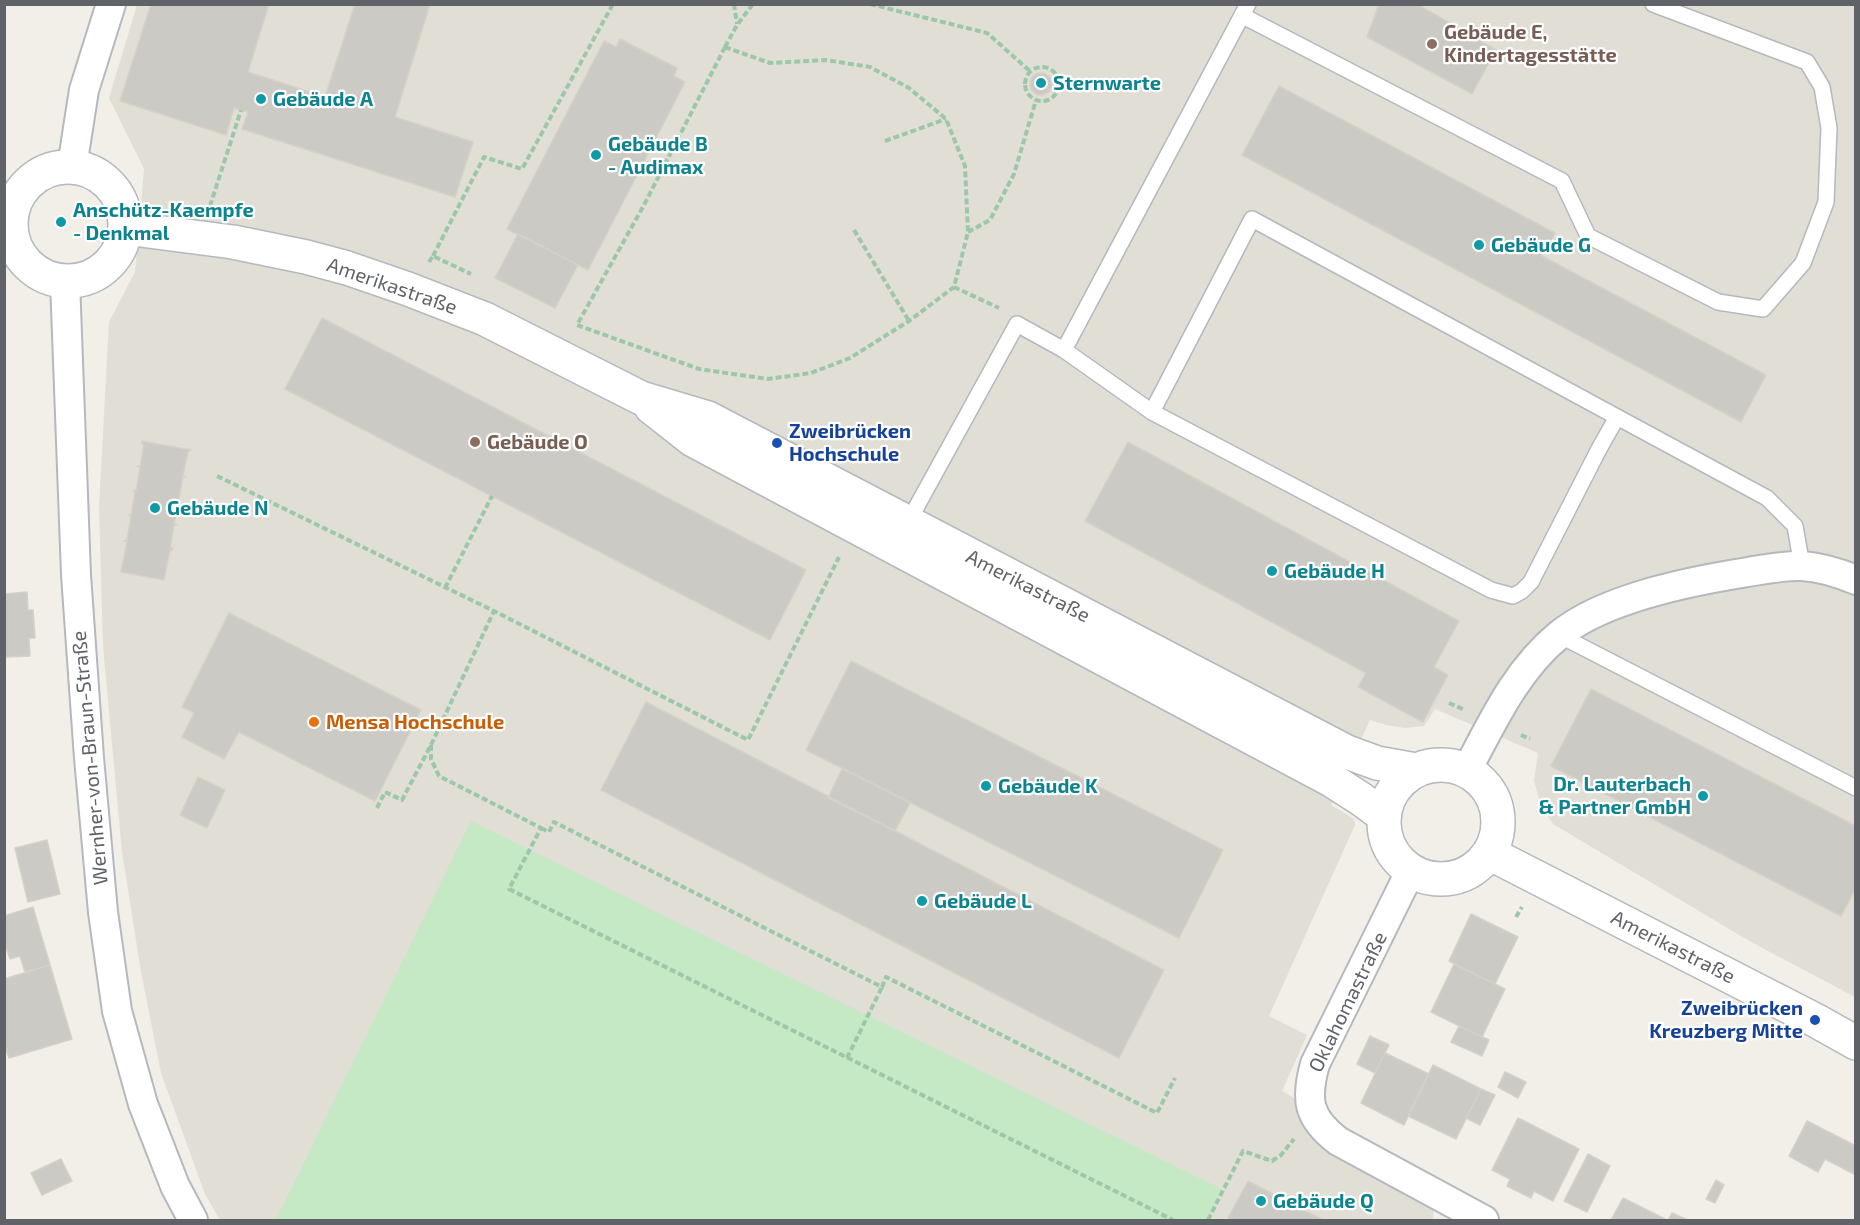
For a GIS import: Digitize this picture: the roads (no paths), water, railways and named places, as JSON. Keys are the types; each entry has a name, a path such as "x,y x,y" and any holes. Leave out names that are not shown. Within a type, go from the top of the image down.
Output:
{"street":[{"path":"72,167 84,90 111,4"},
{"path":"72,167 87,170 111,186 124,213 125,228 118,252 101,271 84,279 65,281 48,278 34,270 22,257 14,242 8,208 21,190 35,177 53,168 72,167"},
{"name":"Amerikastraße","path":"125,228 233,242 348,268 485,319 640,398 708,418 856,495 901,535 1333,781 1384,816"},
{"name":"Wernher-von-Braun-Straße","path":"65,281 76,576 103,912 117,1011 143,1104 175,1186 193,1221"},
{"name":"Amerikastraße","path":"640,398 693,440 856,526 901,535 1347,752 1377,763 1416,770 1433,765 1450,765 1467,771"},
{"path":"1416,770 1397,784 1386,805 1384,829 1392,854 1410,872 1425,878 1439,880 1468,873 1490,853 1497,830 1496,807 1490,792 1480,780 1467,771 1530,663 1559,635 1586,617 1661,590 1730,574 1802,566 1854,577"},
{"name":"Amerikastraße","path":"1490,853 1856,1043"},
{"name":"Oklahomastraße","path":"1410,872 1315,1064 1309,1085 1309,1101 1313,1116 1324,1130 1338,1141 1485,1221"}],"lane":[{"path":"1064,350 1246,10 1562,181 1588,236 1718,302 1763,309 1803,263 1826,202 1829,128 1822,87 1807,62 1653,4"},
{"path":"1152,412 1252,219 1767,498 1795,526 1802,566"},
{"path":"901,535 1017,324 1064,350 1152,412 1491,590 1513,596 1531,582 1617,417"},
{"path":"1559,635 1856,788"}],"place":[{"name":"Gebäude E, Kindertagesstätte","path":"1432,44"},
{"name":"Sternwarte","path":"1041,83"},
{"name":"Gebäude A","path":"261,99"},
{"name":"Gebäude B - Audimax","path":"596,155"},
{"name":"Anschütz-Kaempfe - Denkmal","path":"61,222"},
{"name":"Gebäude G","path":"1479,245"},
{"name":"Gebäude O","path":"475,442"},
{"name":"Zweibrücken Hochschule","path":"777,443"},
{"name":"Gebäude N","path":"155,508"},
{"name":"Gebäude H","path":"1272,571"},
{"name":"Mensa Hochschule","path":"314,722"},
{"name":"Gebäude K","path":"986,786"},
{"name":"Dr. Lauterbach & Partner GmbH","path":"1703,796"},
{"name":"Gebäude L","path":"922,901"},
{"name":"Zweibrücken Kreuzberg Mitte","path":"1815,1020"},
{"name":"Gebäude Q","path":"1261,1201"}]}
